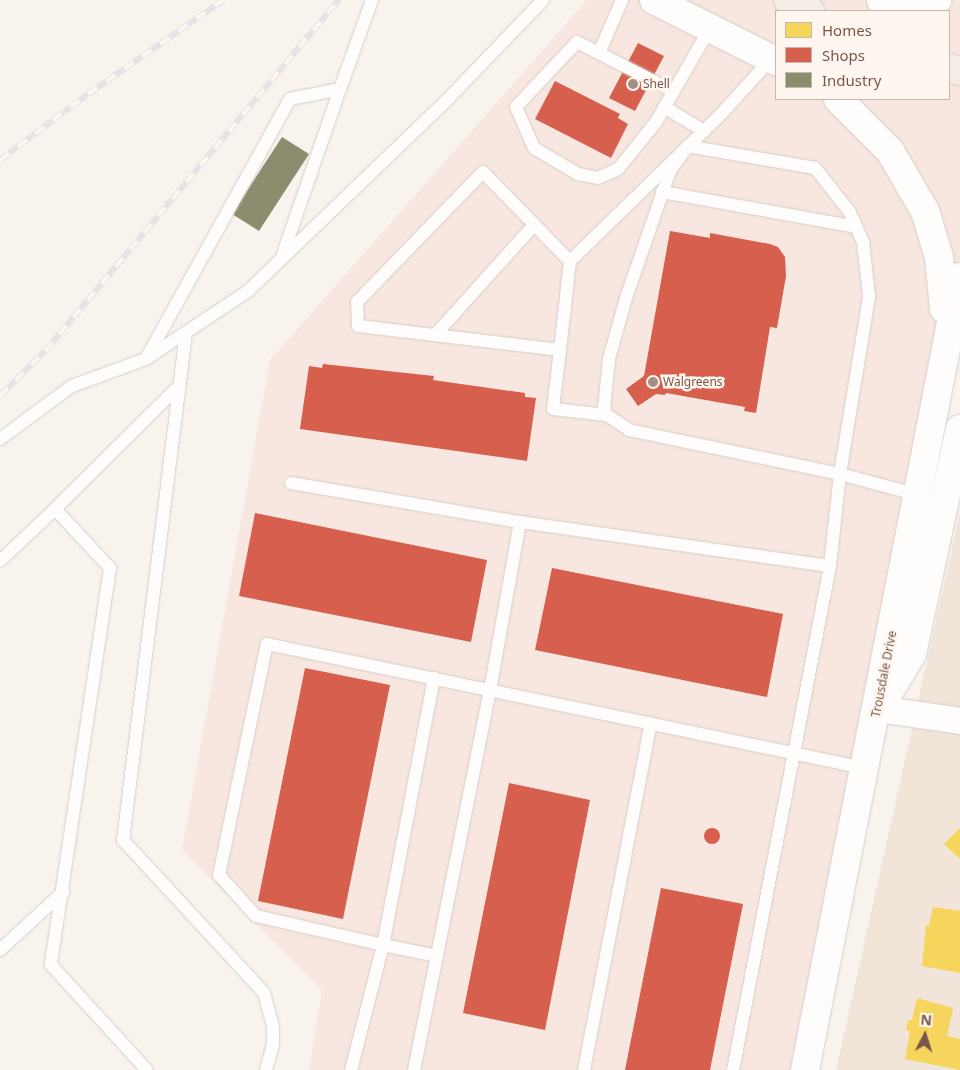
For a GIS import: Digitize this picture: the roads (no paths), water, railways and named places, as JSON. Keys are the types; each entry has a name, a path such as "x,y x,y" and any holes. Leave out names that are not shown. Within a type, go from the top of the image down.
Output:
{"main road":[{"path":"788,0 808,10"}],"street":[{"path":"654,0 774,60"},
{"path":"881,0 911,6 937,0"},
{"path":"839,100 890,151 924,211 940,265 946,357"},
{"name":"Trousdale Drive","path":"805,1070 864,768 878,709 960,277"},
{"path":"960,429 912,654 878,709 960,721"}],"lane":[{"path":"282,258 372,0"},
{"path":"0,439 72,386 146,359 248,290 445,102 543,0"},
{"path":"599,53 622,0"},
{"path":"673,91 577,42 516,108 534,148 578,174 598,178 618,169 664,107 710,28"},
{"path":"774,60 570,261 553,409 607,415 629,430 840,474 919,495"},
{"path":"146,359 290,99 340,89"},
{"path":"664,107 704,131"},
{"path":"607,415 604,408 609,359 642,247 670,171 688,146"},
{"path":"688,146 816,168 840,197 857,227 867,263 869,296 840,474 830,566 733,1070"},
{"path":"560,350 358,326 357,302 484,172 570,261"},
{"path":"662,192 857,227"},
{"path":"435,336 534,224"},
{"path":"186,333 123,840 264,993 273,1027 273,1045 266,1070"},
{"path":"0,561 179,386"},
{"path":"291,483 520,522 830,566"},
{"path":"55,509 110,568 51,965 147,1070"},
{"path":"414,1070 490,690 520,522"},
{"path":"437,956 256,916 219,875 267,644 864,768"},
{"path":"355,1069 383,945 434,678"},
{"path":"584,1070 651,723"},
{"path":"0,950 63,892"}],"railway":[{"path":"0,160 88,94 223,0"},
{"path":"0,396 45,351 339,0"}],"place":[{"name":"Shell","path":"633,84"},
{"name":"Walgreens","path":"653,382"}]}
